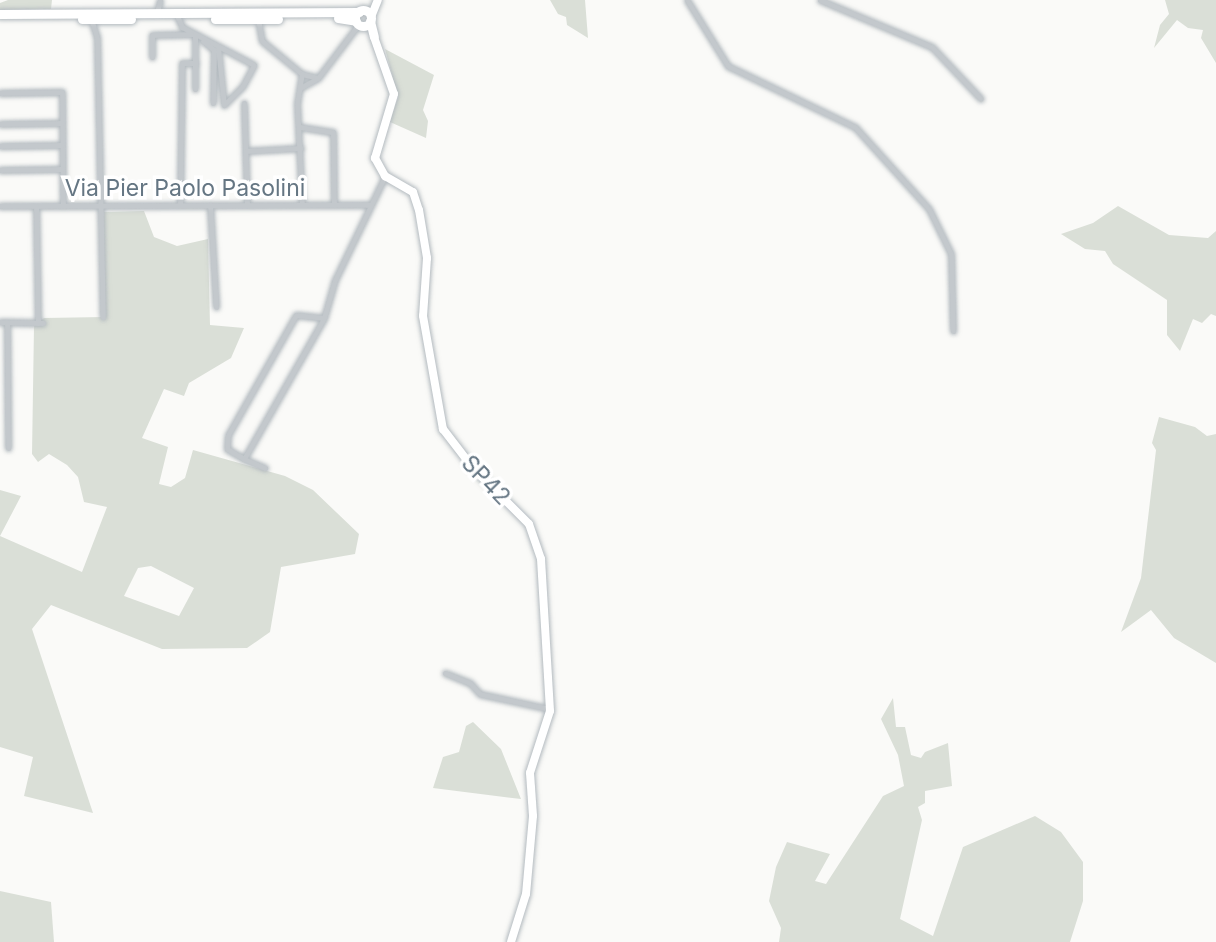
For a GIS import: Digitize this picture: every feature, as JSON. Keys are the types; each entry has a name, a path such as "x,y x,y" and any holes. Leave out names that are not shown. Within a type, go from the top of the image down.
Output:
{"main road":[{"path":"363,19 377,0"},
{"path":"0,14 157,13 363,19"},
{"path":"0,19 363,19"},
{"path":"363,19 374,37 394,94 376,146 376,166 385,176"},
{"name":"SP42","path":"385,176 413,192 419,210 426,258 423,316 443,429 473,468 530,524 540,548 550,709 530,773 533,816 526,894 511,942"}],"street":[{"path":"157,13 160,0"},
{"path":"687,0 728,66 855,127 929,209 951,254 953,331"},
{"path":"820,0 932,47 981,99"},
{"path":"178,18 214,50 213,103"},
{"path":"91,19 97,37 103,317"},
{"path":"97,37 106,19"},
{"path":"258,19 262,41 302,74 318,78"},
{"path":"300,88 318,78 363,19"},
{"path":"195,34 195,89"},
{"path":"152,58 152,35 195,34 254,65 243,86 223,105 219,97 218,47"},
{"path":"180,205 182,63 196,63"},
{"path":"302,74 302,205"},
{"path":"0,93 62,92 62,206"},
{"path":"244,103 247,205"},
{"path":"0,124 62,123"},
{"path":"300,127 333,132 334,205"},
{"path":"0,146 62,145"},
{"path":"246,151 301,148"},
{"path":"0,170 62,169"},
{"path":"244,459 324,318 335,280 385,176"},
{"path":"210,205 216,307"},
{"name":"Via Pier Paolo Pasolini","path":"0,206 370,205"},
{"path":"8,448 4,322 41,323 36,206"},
{"path":"265,468 227,449 228,435 296,315 324,318"},
{"path":"445,673 470,683 480,694 550,709"}],"shaded area":[{"path":"8,0 52,0 51,9 0,10 0,3"},
{"path":"550,0 585,0 588,38 567,25 566,17 558,14"},
{"path":"1165,0 1216,0 1216,63 1201,38 1203,30 1188,28 1177,20 1154,48 1160,25 1169,14"},
{"path":"385,49 434,75 423,110 428,121 426,138 390,122 398,97"},
{"path":"1118,206 1169,235 1208,238 1216,231 1216,316 1211,314 1202,323 1193,319 1180,351 1167,335 1167,300 1113,264 1105,251 1085,249 1061,234 1093,223"},
{"path":"144,211 154,237 177,246 208,239 210,325 244,328 231,358 189,383 184,396 164,389 142,438 168,447 159,484 171,487 185,478 193,450 285,476 313,490 359,534 355,554 281,567 270,632 247,648 162,649 51,605 32,629 93,813 24,796 33,757 0,747 0,536 82,572 107,507 84,502 78,477 67,465 49,454 38,462 32,454 34,326 44,318 104,317 104,212","holes":["151,566 194,588 179,616 124,596 138,568"]},
{"path":"1159,417 1195,427 1207,436 1216,434 1216,663 1174,638 1151,610 1121,632 1141,578 1156,450 1152,443"},
{"path":"0,490 21,496 0,536"},
{"path":"893,698 896,727 905,727 911,755 921,758 925,752 948,743 952,786 925,791 925,803 918,807 922,820 900,919 933,936 963,847 1035,816 1061,832 1083,862 1083,901 1070,942 779,942 781,928 769,901 776,867 787,842 830,854 815,881 826,884 883,796 904,786 898,755 881,719"},
{"path":"473,722 501,749 521,799 433,788 443,757 459,752 466,726"},
{"path":"0,891 51,902 54,942 0,942"}]}
